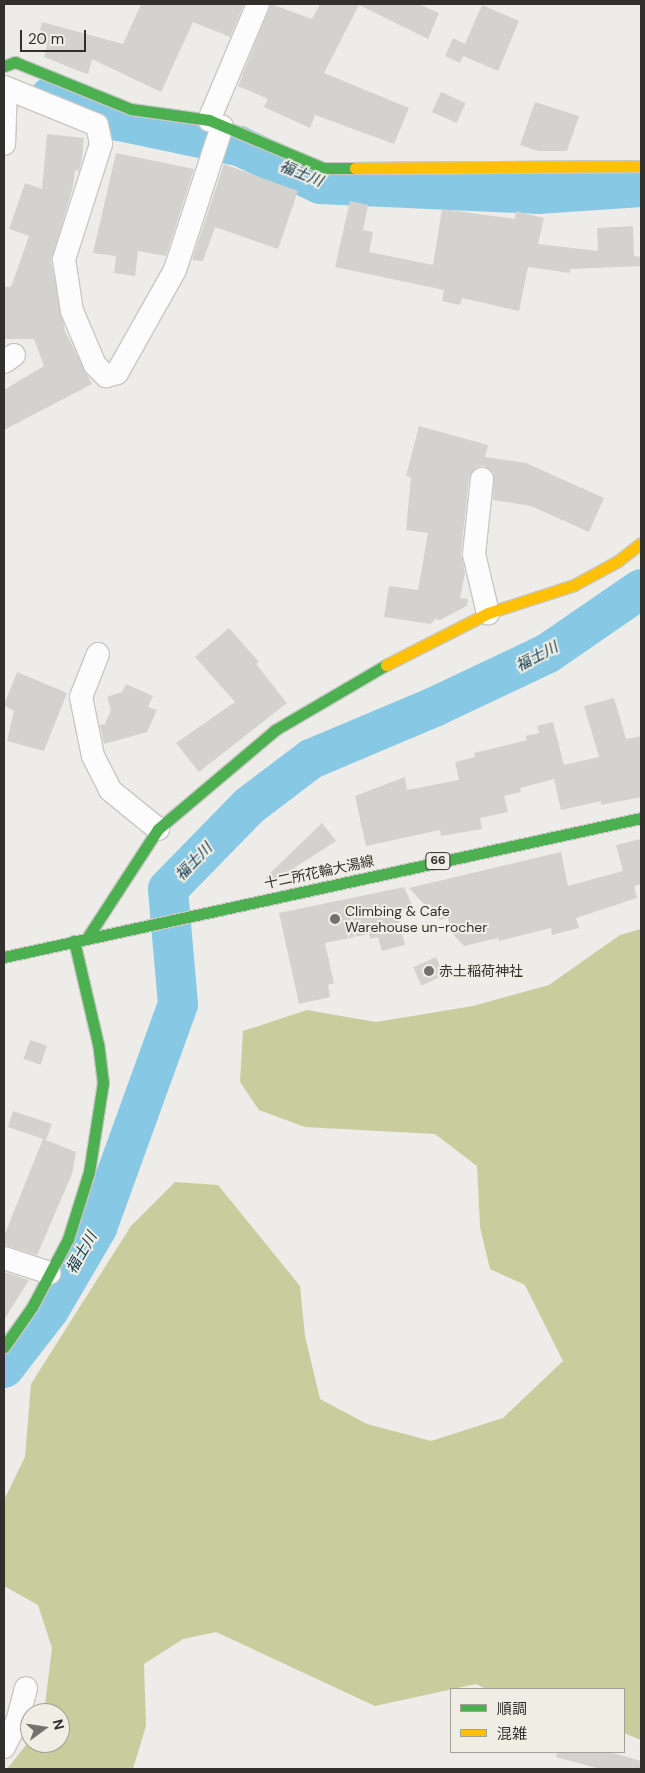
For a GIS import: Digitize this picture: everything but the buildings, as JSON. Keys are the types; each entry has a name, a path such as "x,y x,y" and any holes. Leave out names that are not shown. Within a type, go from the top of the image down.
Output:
{"street":[{"path":"4,144 5,88 97,125 101,144 64,259 72,311 95,365 106,376 117,373 175,270 215,153 216,123 258,4"},
{"path":"4,66 15,62 131,109 216,123 324,168 641,166"},
{"path":"482,478 474,554 488,612"},
{"path":"87,938 158,829 275,730 365,675 488,612 574,585 618,561 641,543"},
{"path":"98,654 81,697 93,756 110,790 158,829"},
{"name":"十二所花輪大湯線","path":"4,957 234,905 641,818"},
{"path":"4,1346 32,1307 68,1239 89,1172 104,1083 74,941"},
{"path":"4,1258 50,1273"},
{"path":"4,1747 17,1722 26,1688"}],"green space":[{"path":"641,929 641,1740 625,1733 625,1688 484,1688 476,1684 450,1688 450,1690 375,1706 216,1632 183,1639 144,1664 146,1726 133,1769 7,1769 20,1753 70,1753 70,1703 45,1703 52,1648 38,1605 4,1586 4,1500 25,1457 31,1384 131,1226 175,1182 218,1185 300,1286 305,1336 320,1399 367,1424 431,1441 503,1418 563,1361 525,1285 490,1269 480,1227 477,1166 435,1134 305,1127 259,1110 240,1082 243,1031 307,1010 376,1022 473,1006 549,985 620,935"}],"waterway":[{"name":"福士川","path":"50,97 119,121 239,146 320,184 537,194 641,187"},
{"name":"福士川","path":"4,1368 49,1310 97,1228 178,1004 168,889 249,806 311,759 434,707 548,653 641,589"}],"traffic: fast":[{"path":"4,66 15,62 131,109 209,120 323,168 355,168"},
{"path":"87,938 158,829 275,730 386,665"},
{"path":"4,957 641,818"},
{"path":"4,1347 32,1307 68,1239 89,1172 103,1083 98,1044 74,941"}],"traffic: slow":[{"path":"355,168 641,166"},
{"path":"386,665 488,613 574,585 618,561 641,543"}],"place":[{"name":"Climbing & Cafe Warehouse un-rocher","path":"335,919"},
{"name":"赤土稲荷神社","path":"429,971"}]}
